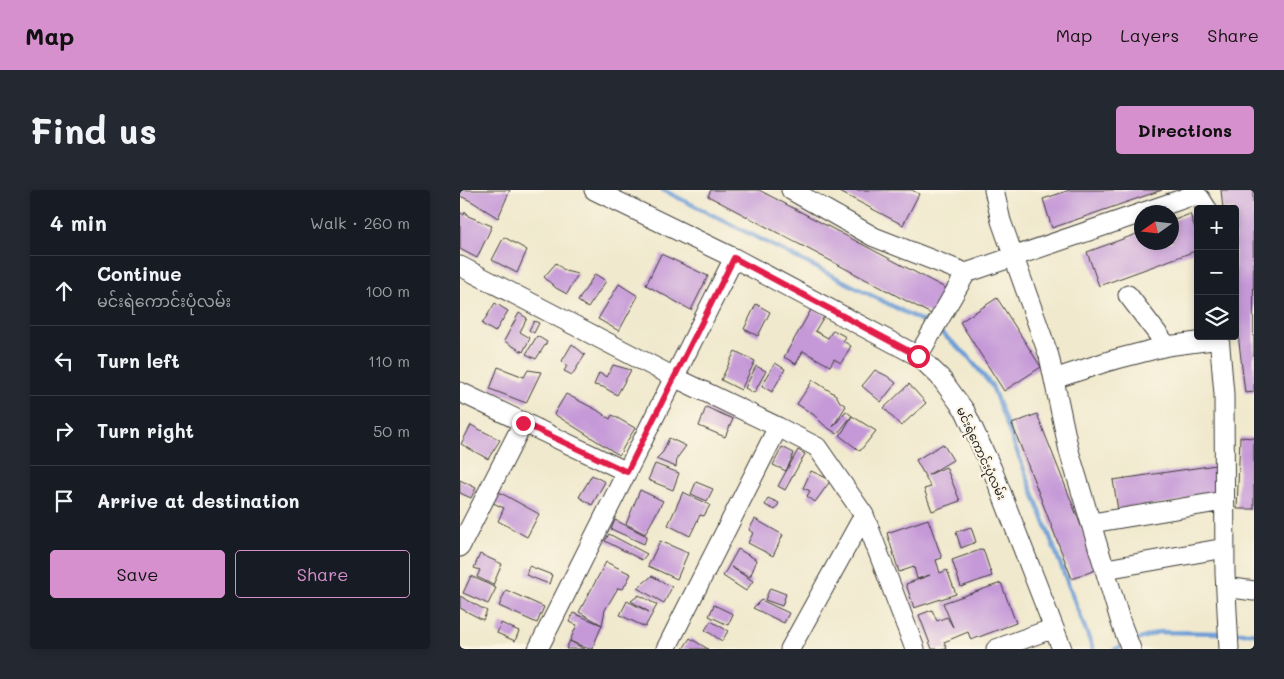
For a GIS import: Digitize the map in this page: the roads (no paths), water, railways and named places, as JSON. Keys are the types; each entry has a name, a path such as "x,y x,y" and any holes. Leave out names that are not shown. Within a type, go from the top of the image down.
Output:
{"street":[{"name":"မင်းရဲကောင်းပုံလမ်း","path":"594,190 618,195 918,356 940,377 964,411 992,469 1062,649"},
{"path":"790,190 874,237 966,273"},
{"path":"994,190 1001,221 1049,356 1069,450 1131,649"},
{"path":"918,356 966,273 1192,196 1200,198 1204,205"},
{"path":"538,649 734,258"},
{"path":"460,266 674,377 817,447 864,515 915,649"},
{"path":"1128,295 1167,346"},
{"path":"1054,379 1109,361 1167,346 1207,340"},
{"path":"1220,340 1224,394 1224,548 1229,649"},
{"path":"460,392 627,472"},
{"path":"460,547 523,423"},
{"path":"666,649 778,427"},
{"path":"1092,523 1224,501"},
{"path":"790,649 864,515"},
{"path":"1106,569 1224,548"},
{"path":"1226,587 1254,591"},
{"path":"996,649 1054,628"}],"waterway":[{"path":"663,190 932,326"},
{"path":"938,330 967,355 992,386 1093,649"},
{"path":"1132,642 1158,632 1223,633"},
{"path":"1233,633 1254,633"},
{"path":"1115,649 1125,645"}]}
